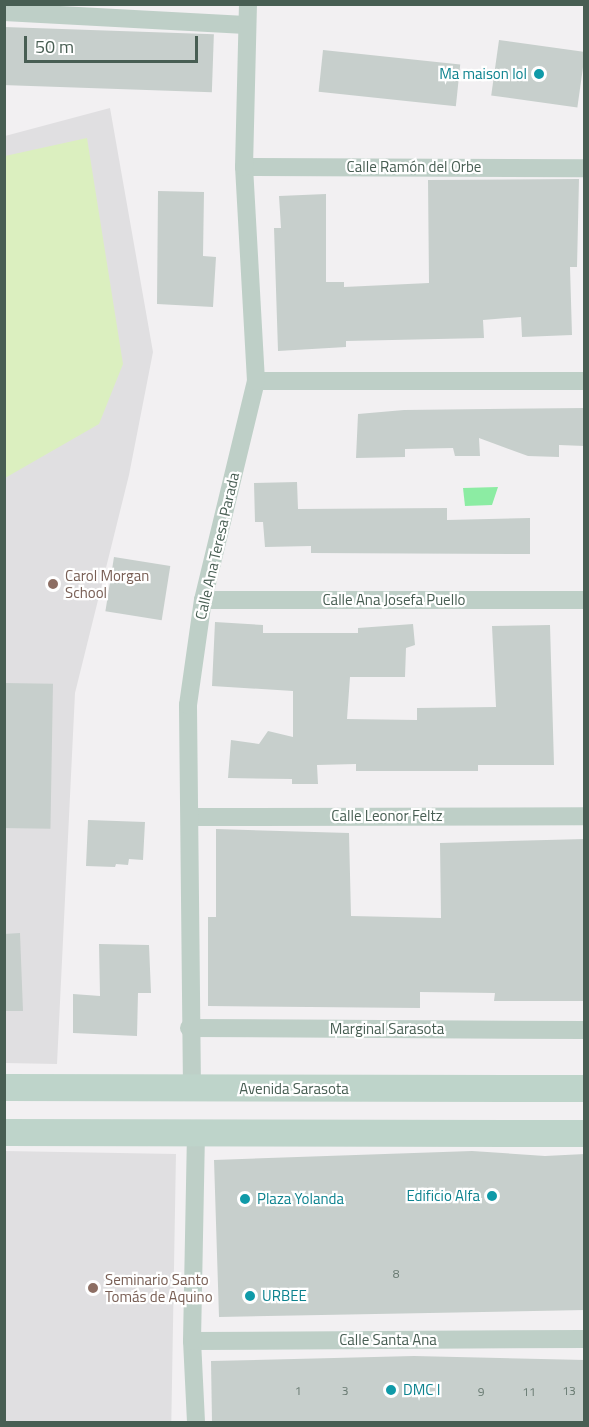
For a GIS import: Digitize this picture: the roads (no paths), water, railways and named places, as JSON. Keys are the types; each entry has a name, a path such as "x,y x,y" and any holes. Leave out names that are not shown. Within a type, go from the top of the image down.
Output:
{"main road":[{"name":"Avenida Sarasota","path":"4,1087 585,1088"},
{"path":"4,1132 585,1133"}],"street":[{"name":"Calle Ana Teresa Parada","path":"192,1089 189,1028 188,705 203,600 255,381 244,167 248,4"},
{"path":"4,12 246,25"},
{"name":"Calle Ramón del Orbe","path":"244,167 585,168"},
{"path":"255,381 585,381"},
{"name":"Calle Ana Josefa Puello","path":"203,600 585,600"},
{"name":"Calle Leonor Feltz","path":"190,817 585,816"},
{"name":"Marginal Sarasota","path":"189,1028 585,1030"},
{"path":"196,1133 192,1341 196,1422"},
{"name":"Calle Santa Ana","path":"192,1341 585,1340"}],"place":[{"name":"Ma maison lol","path":"539,74"},
{"name":"Carol Morgan School","path":"53,584"},
{"name":"Edificio Alfa","path":"492,1196"},
{"name":"Plaza Yolanda","path":"245,1199"},
{"name":"Seminario Santo Tomás de Aquino","path":"93,1288"},
{"name":"URBEE","path":"250,1296"},
{"name":"DMC I","path":"391,1390"}]}
